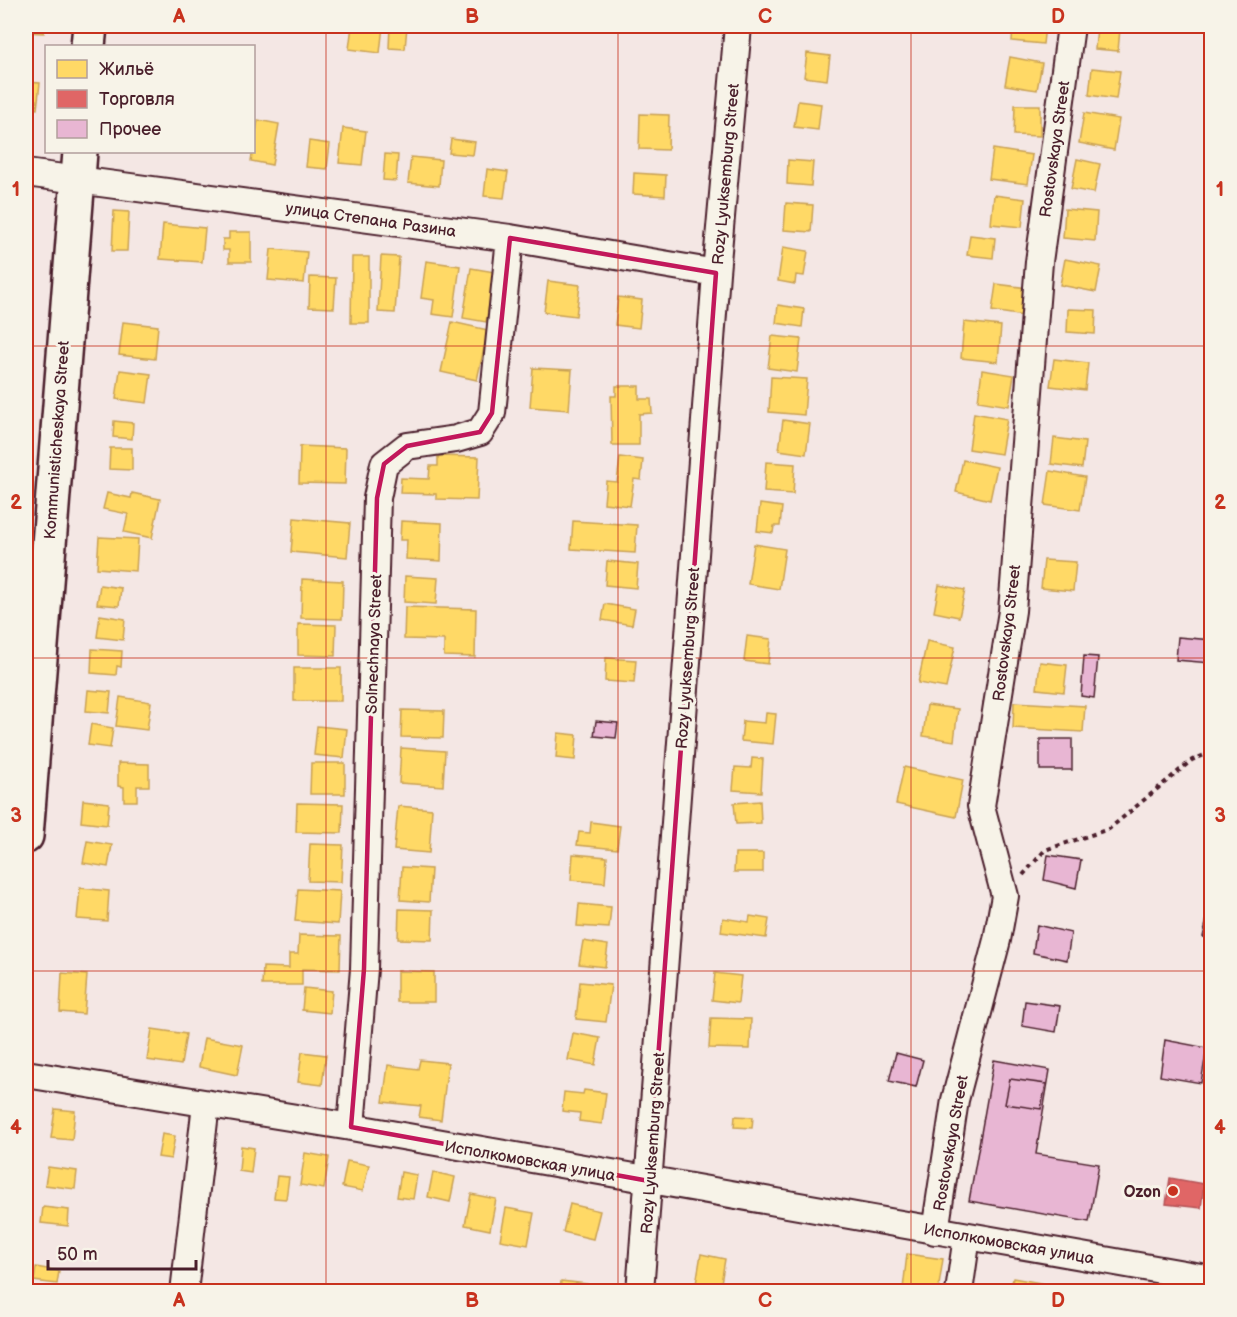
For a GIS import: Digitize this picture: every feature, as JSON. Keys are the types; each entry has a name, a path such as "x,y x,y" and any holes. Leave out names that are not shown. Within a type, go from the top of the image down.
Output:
{"main road":[{"path":"88,45 90,26"},
{"name":"Kommunisticheskaya Street","path":"26,836 79,165"}],"street":[{"name":"Rozy Lyuksemburg Street","path":"640,1292 716,273 738,26"},
{"name":"Rostovskaya Street","path":"935,1231 955,1100 997,940 1005,896 981,806 1012,611 1039,262 1071,26"},
{"name":"улица Степана Разина","path":"26,173 79,165 716,273"},
{"name":"Solnechnaya Street","path":"351,1127 364,969 377,498 384,464 407,446 456,439 480,432 492,413 510,238"},
{"name":"Исполкомовская улица","path":"26,1074 351,1127 1212,1279"},
{"path":"184,1292 206,1104"},
{"path":"959,1292 967,1236"}],"path":[{"path":"1005,896 1045,850 1109,829 1185,766 1212,752"}],"highlighted area":[{"path":"510,238 716,273 649,1181 351,1127 364,969 377,498 384,464 407,446 480,432 492,413"}],"building: Жильё":[{"path":"26,26 45,26 44,33 26,32"},
{"path":"352,26 383,26 380,53 349,49"},
{"path":"390,26 407,26 405,49 389,48"},
{"path":"806,26 834,26 834,30 806,29"},
{"path":"1013,26 1045,26 1043,44 1012,41"},
{"path":"1097,27 1120,29 1118,51 1095,49"},
{"path":"807,53 830,56 827,80 804,77"},
{"path":"1010,57 1042,63 1037,90 1005,85"},
{"path":"1092,68 1120,71 1116,99 1089,95"},
{"path":"26,82 40,83 37,109 26,108"},
{"path":"798,101 821,104 818,130 794,127"},
{"path":"1015,105 1040,105 1040,136 1014,135"},
{"path":"1084,113 1119,119 1114,150 1079,143"},
{"path":"640,114 669,115 668,150 639,149"},
{"path":"258,120 279,124 272,165 251,161 252,153 255,153"},
{"path":"343,128 366,131 362,165 339,163"},
{"path":"451,139 475,142 473,155 449,153"},
{"path":"309,141 330,144 327,169 306,167"},
{"path":"993,149 1032,155 1028,184 989,179"},
{"path":"385,154 398,155 396,181 383,180"},
{"path":"411,157 441,160 439,186 408,183"},
{"path":"1077,159 1100,164 1094,193 1071,189"},
{"path":"788,160 813,162 811,186 787,184"},
{"path":"487,169 508,172 504,198 484,196"},
{"path":"634,173 666,175 665,196 633,194"},
{"path":"994,195 1025,199 1022,227 991,224"},
{"path":"786,203 813,205 811,232 784,230"},
{"path":"1065,209 1097,212 1095,241 1063,238"},
{"path":"114,211 129,212 127,251 112,251"},
{"path":"163,224 205,228 202,262 160,259"},
{"path":"229,232 251,232 251,262 229,262 229,250 223,250 223,239 229,239"},
{"path":"970,235 995,238 993,258 967,255"},
{"path":"783,247 808,251 804,276 796,275 795,284 778,281"},
{"path":"271,249 307,252 304,283 268,280"},
{"path":"381,256 399,257 395,313 378,312"},
{"path":"352,257 369,257 369,323 351,323"},
{"path":"1065,259 1101,266 1096,292 1060,285"},
{"path":"426,261 460,266 453,317 432,314 434,300 421,298"},
{"path":"471,268 495,272 486,322 463,318"},
{"path":"310,277 336,278 334,308 309,307"},
{"path":"548,281 580,285 576,316 544,312"},
{"path":"996,284 1028,288 1024,316 992,311"},
{"path":"618,297 642,300 639,328 615,325"},
{"path":"778,305 804,309 802,327 776,323"},
{"path":"1068,309 1096,310 1095,334 1067,332"},
{"path":"123,322 158,326 155,359 119,355"},
{"path":"452,322 488,330 477,380 441,372"},
{"path":"964,322 1001,326 998,362 961,358"},
{"path":"772,336 801,339 797,372 768,368"},
{"path":"1054,359 1088,363 1085,390 1050,386"},
{"path":"533,368 572,370 569,410 530,407"},
{"path":"120,370 151,374 147,403 116,399"},
{"path":"982,370 1014,375 1009,406 978,401"},
{"path":"771,377 807,379 804,415 769,412"},
{"path":"616,386 639,386 639,399 651,399 652,413 639,414 639,445 612,445 611,396 616,396"},
{"path":"974,413 1007,419 1001,454 969,449"},
{"path":"783,420 810,424 806,454 779,450"},
{"path":"114,421 133,423 132,439 113,437"},
{"path":"1054,438 1085,442 1082,468 1051,464"},
{"path":"300,446 346,448 345,484 299,483"},
{"path":"110,448 132,448 132,470 109,469"},
{"path":"438,456 479,457 477,500 436,499 436,494 400,493 401,478 429,479 430,466 438,466"},
{"path":"620,457 643,460 641,480 634,479 630,506 604,503 606,481 617,482"},
{"path":"963,460 997,467 990,500 956,492"},
{"path":"766,462 795,464 793,494 764,492"},
{"path":"1050,471 1085,477 1080,510 1045,505"},
{"path":"107,493 131,498 132,493 160,499 152,538 124,532 128,514 103,509"},
{"path":"760,504 782,507 780,526 774,526 773,533 757,531"},
{"path":"294,518 350,523 347,557 291,552"},
{"path":"401,521 442,523 441,561 406,559 407,540 400,540"},
{"path":"573,521 637,525 635,553 571,549"},
{"path":"99,537 138,539 136,571 97,568"},
{"path":"754,544 785,549 779,589 748,584"},
{"path":"1044,560 1076,562 1073,591 1041,588"},
{"path":"607,561 638,564 636,588 605,585"},
{"path":"405,576 438,578 436,604 404,602"},
{"path":"302,579 343,581 342,619 301,618"},
{"path":"100,585 121,588 119,606 97,604"},
{"path":"939,585 965,590 959,617 934,612"},
{"path":"605,604 635,609 632,625 602,620"},
{"path":"405,607 476,609 475,657 444,656 444,640 404,639"},
{"path":"100,615 125,619 123,640 97,637"},
{"path":"298,624 336,625 335,656 298,655"},
{"path":"747,636 771,639 768,664 744,661"},
{"path":"927,641 955,647 946,688 918,683"},
{"path":"92,649 122,651 121,667 117,666 116,675 91,673"},
{"path":"606,658 636,660 634,683 605,681"},
{"path":"1040,662 1067,665 1064,692 1037,689"},
{"path":"294,668 341,668 341,701 294,701"},
{"path":"88,690 111,692 109,713 86,711"},
{"path":"120,697 151,702 147,730 116,726"},
{"path":"1014,702 1085,706 1083,732 1013,728"},
{"path":"927,705 958,709 954,741 923,736"},
{"path":"402,710 444,711 443,738 401,737"},
{"path":"766,713 776,714 773,744 741,741 743,721 765,723"},
{"path":"91,724 113,728 110,748 88,745"},
{"path":"317,726 347,729 344,758 314,755"},
{"path":"558,733 577,735 575,760 556,758"},
{"path":"401,748 445,751 443,786 399,783"},
{"path":"752,758 763,759 761,792 733,790 735,767 751,768"},
{"path":"118,763 149,764 149,786 137,786 137,801 124,801 124,787 118,786"},
{"path":"311,763 345,763 345,794 310,794"},
{"path":"904,767 963,780 956,817 896,804"},
{"path":"83,800 109,803 107,825 81,822"},
{"path":"760,801 761,823 736,824 734,803"},
{"path":"297,803 343,804 342,833 296,832"},
{"path":"398,806 432,809 429,853 394,850"},
{"path":"591,822 620,826 617,849 577,845 579,832 590,833"},
{"path":"87,841 112,845 108,867 83,863"},
{"path":"310,844 343,845 341,882 308,881"},
{"path":"735,853 763,853 763,872 734,872"},
{"path":"573,854 607,857 605,883 571,880"},
{"path":"402,867 431,869 429,902 400,900"},
{"path":"80,888 109,891 107,921 77,919"},
{"path":"298,889 340,891 338,924 295,921"},
{"path":"579,904 611,907 609,928 577,926"},
{"path":"399,909 433,910 432,940 398,939"},
{"path":"750,916 769,919 766,938 721,932 723,918 749,922"},
{"path":"299,935 341,936 340,970 302,969 302,985 262,985 263,967 289,968 289,954 298,954"},
{"path":"583,941 608,945 605,967 579,964"},
{"path":"397,971 434,972 434,1002 397,1002"},
{"path":"62,973 87,975 84,1014 60,1012"},
{"path":"715,973 741,976 738,1003 712,1000"},
{"path":"580,982 611,985 606,1022 576,1019"},
{"path":"304,988 332,991 330,1013 302,1010"},
{"path":"711,1018 751,1019 750,1049 709,1048"},
{"path":"152,1029 186,1034 181,1065 147,1060"},
{"path":"573,1033 600,1038 595,1065 568,1060"},
{"path":"204,1038 243,1045 237,1075 199,1067"},
{"path":"302,1052 326,1055 322,1085 298,1082"},
{"path":"420,1060 448,1063 441,1120 419,1117 421,1106 383,1102 388,1065 418,1069"},
{"path":"584,1090 606,1093 602,1124 579,1121 580,1113 562,1111 564,1092 583,1094"},
{"path":"55,1109 75,1111 72,1140 51,1138"},
{"path":"735,1116 753,1117 752,1128 734,1127"},
{"path":"162,1134 175,1136 171,1159 158,1157"},
{"path":"241,1146 254,1148 251,1173 239,1171"},
{"path":"305,1153 329,1157 324,1189 300,1185"},
{"path":"347,1161 369,1165 363,1191 342,1187"},
{"path":"48,1167 77,1171 75,1189 45,1185"},
{"path":"401,1172 417,1175 413,1199 397,1197"},
{"path":"433,1172 455,1177 450,1202 428,1197"},
{"path":"277,1176 289,1177 286,1199 274,1198"},
{"path":"471,1194 496,1199 490,1230 465,1225"},
{"path":"570,1204 600,1211 593,1239 563,1232"},
{"path":"43,1207 69,1210 68,1226 41,1223"},
{"path":"506,1208 534,1213 528,1245 500,1240"},
{"path":"701,1254 725,1259 720,1289 696,1284"},
{"path":"907,1254 943,1259 938,1292 903,1289"},
{"path":"36,1267 59,1271 57,1284 34,1281"},
{"path":"1013,1278 1052,1285 1050,1292 1010,1292"},
{"path":"561,1281 587,1284 586,1292 560,1292"}],"building: Торговля":[{"path":"1170,1178 1204,1184 1201,1208 1166,1204"}],"building: Прочее":[{"path":"1178,637 1212,640 1211,663 1176,660"},
{"path":"1084,656 1098,657 1094,698 1081,696"},
{"path":"596,721 618,723 616,738 594,736"},
{"path":"1040,739 1072,739 1072,770 1040,770"},
{"path":"1048,855 1081,860 1076,888 1044,880"},
{"path":"1209,909 1212,909 1212,938 1203,937"},
{"path":"1037,925 1071,933 1067,960 1033,953"},
{"path":"1025,1001 1060,1006 1056,1032 1022,1026"},
{"path":"1165,1040 1207,1048 1201,1083 1160,1076"},
{"path":"896,1053 923,1060 916,1087 889,1081"},
{"path":"994,1060 1050,1070 1036,1154 1099,1164 1089,1222 969,1201"},
{"path":"1010,1079 1046,1084 1041,1109 1005,1104"}],"place":[{"name":"Ozon","path":"1173,1191"}]}
